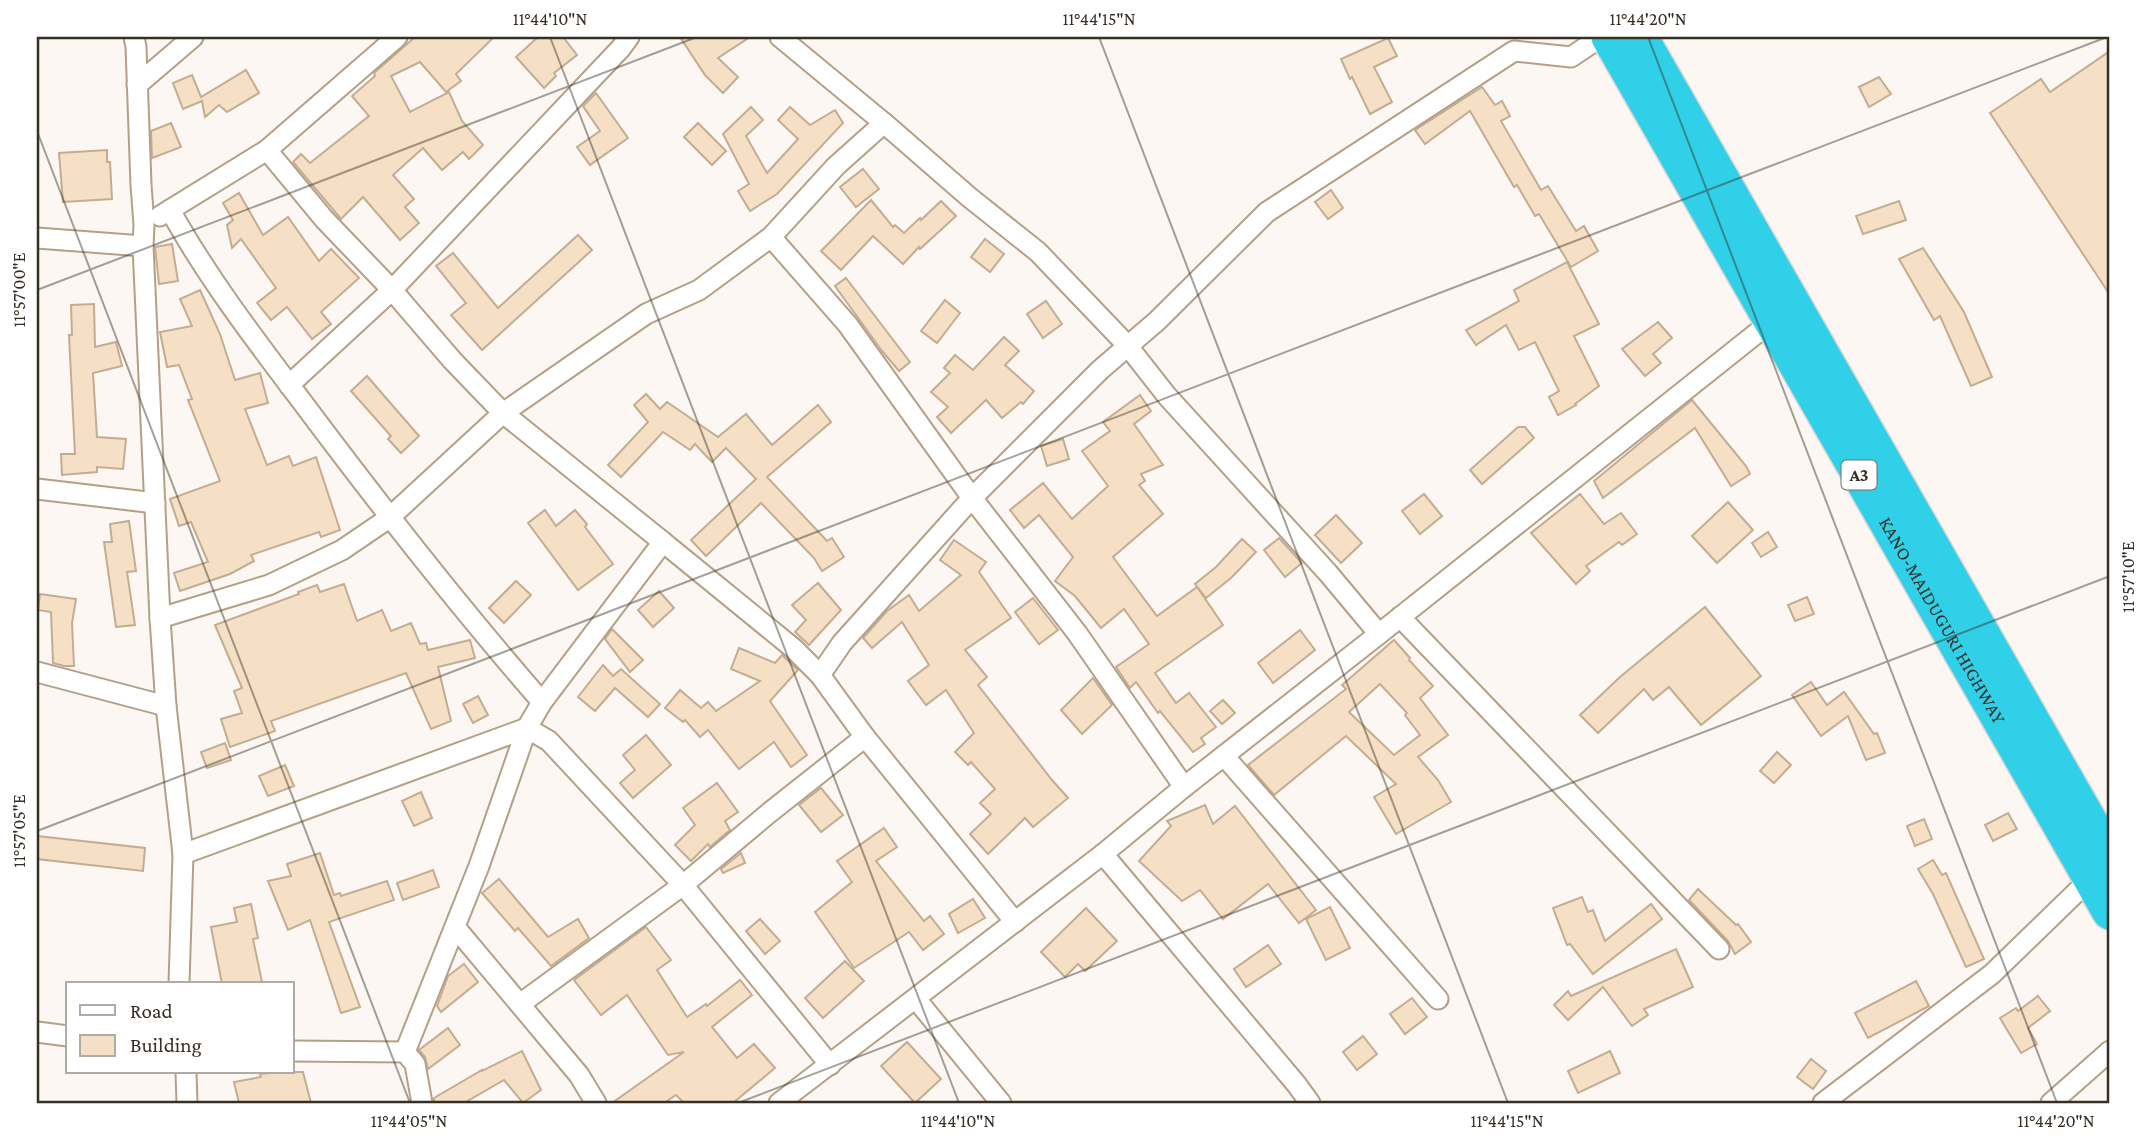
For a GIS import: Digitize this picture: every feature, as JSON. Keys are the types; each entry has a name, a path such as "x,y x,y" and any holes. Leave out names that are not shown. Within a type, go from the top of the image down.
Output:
{"highway":[{"name":"KANO-MAIDUGURI HIGHWAY","path":"1609,37 1772,321 2101,867"},
{"name":"KANO-MAIDUGURI HIGHWAY","path":"1640,37 2101,867 2110,912"}],"street":[{"path":"134,37 160,618 166,706 183,854 179,982"},
{"path":"137,85 193,37"},
{"path":"144,225 267,150 397,37"},
{"path":"289,385 392,290 629,37"},
{"path":"780,37 1038,252 1128,345 1167,396 1380,634"},
{"path":"820,675 842,643 972,498 1100,370 1157,321 1267,212 1514,51 1571,57 1601,37"},
{"path":"160,618 269,585 342,550 389,518 503,413 646,314 699,290 771,237 836,166 884,123"},
{"path":"267,150 324,219 503,413 793,648 820,675 865,737 1015,922"},
{"path":"170,210 193,251 246,329 389,518 541,702"},
{"path":"771,237 848,325 972,498 1077,633 1184,787"},
{"path":"37,238 143,246"},
{"path":"779,1103 1103,854 1772,321"},
{"path":"37,489 155,503"},
{"path":"405,1052 479,866 527,728 541,702 663,542"},
{"path":"1400,617 1719,949"},
{"path":"37,672 166,706"},
{"path":"183,854 527,728"},
{"path":"527,728 549,741 683,885 830,1065"},
{"path":"520,1004 683,885 865,737"},
{"path":"1224,756 1438,999"},
{"path":"1103,854 1310,1103"},
{"path":"1823,1103 1992,974 2101,867"},
{"path":"455,927 579,1075 596,1103"},
{"path":"916,999 1001,1103"},
{"path":"37,1032 66,1036"},
{"path":"294,1051 405,1052 415,1064 422,1103"},
{"path":"2050,1103 2110,1051"},
{"path":"186,1074 187,1103"}],"building":[{"path":"415,37 494,37 456,74 461,81 446,92 420,62 391,76 410,112 449,92 462,121 483,145 469,159 463,152 442,170 423,148 393,175 414,199 405,207 419,223 400,240 363,197 341,219 293,162 301,154 310,163 369,116 352,96"},
{"path":"538,37 563,37 577,55 554,73 556,76 544,88 516,57"},
{"path":"680,37 750,37 718,58 738,77 723,93 705,75"},
{"path":"1388,38 1397,56 1374,67 1392,102 1370,114 1341,59"},
{"path":"2110,51 2110,295 1990,113 2041,79 2050,92"},
{"path":"246,70 259,93 227,112 219,105 205,117 202,101 183,109 173,83 192,75 201,97"},
{"path":"1879,77 1891,94 1869,107 1859,87"},
{"path":"1482,87 1495,105 1502,101 1510,116 1501,121 1541,190 1548,186 1576,231 1584,226 1598,251 1571,267 1539,214 1535,216 1517,185 1514,187 1470,111 1425,144 1415,130"},
{"path":"596,93 628,138 590,165 577,147 600,131 583,106"},
{"path":"751,107 763,120 746,136 767,173 798,139 778,120 790,107 810,125 835,110 843,123 777,194 750,211 738,191 749,184 723,134"},
{"path":"171,123 181,147 152,158 151,131"},
{"path":"698,123 726,151 712,165 684,137"},
{"path":"107,150 112,199 63,202 59,153"},
{"path":"863,169 879,189 856,207 840,187"},
{"path":"1331,190 1343,208 1328,219 1315,202"},
{"path":"239,193 263,235 288,217 319,261 331,249 359,278 321,312 331,324 312,339 287,307 271,320 257,303 276,288 241,239 232,248 227,225 233,220 223,203"},
{"path":"871,200 893,227 895,225 904,233 941,201 956,216 903,264 873,236 841,270 821,251"},
{"path":"1899,201 1906,220 1863,234 1856,216"},
{"path":"578,235 592,250 482,350 451,315 466,303 436,266 453,253 498,308"},
{"path":"985,239 1004,254 990,272 971,257"},
{"path":"172,244 178,281 159,284 155,247"},
{"path":"1923,248 1964,312 1992,377 1971,386 1940,316 1934,320 1899,259"},
{"path":"1567,262 1599,324 1574,336 1599,386 1576,405 1558,415 1549,397 1559,391 1535,342 1519,350 1506,325 1476,345 1466,330 1519,301 1514,290"},
{"path":"846,278 910,362 899,371 835,286"},
{"path":"200,290 220,334 235,380 260,373 268,403 245,409 267,465 289,456 293,466 316,457 340,530 321,537 319,532 251,555 254,561 230,574 180,591 174,573 208,562 191,522 179,526 170,499 220,481 188,400 192,399 179,365 167,367 160,332 192,326 180,299"},
{"path":"945,300 960,313 937,343 921,331"},
{"path":"1046,301 1062,324 1043,338 1027,314"},
{"path":"94,304 95,347 116,342 122,366 93,373 97,437 126,439 123,469 97,467 97,472 62,475 61,454 75,454 69,335 72,335 71,305"},
{"path":"1658,322 1672,338 1653,354 1661,363 1645,376 1622,349"},
{"path":"1004,337 1019,351 1005,365 1034,391 1023,404 1021,402 1002,418 986,400 951,433 937,417 948,407 931,392 950,373 944,368 955,355 973,370"},
{"path":"367,376 419,436 401,453 388,439 391,436 351,391"},
{"path":"646,394 660,409 667,402 718,437 746,414 772,445 818,405 831,422 767,477 827,541 832,538 844,557 822,571 814,558 761,503 706,556 691,540 756,479 726,448 712,462 695,444 690,450 663,432 621,477 608,465 648,422 634,405"},
{"path":"1140,395 1151,411 1134,424 1163,465 1141,474 1145,481 1139,485 1163,514 1113,557 1157,616 1197,587 1223,625 1155,673 1176,703 1189,693 1216,727 1201,738 1205,744 1193,752 1160,711 1158,713 1136,682 1130,688 1116,667 1149,644 1124,609 1101,628 1075,596 1055,581 1073,557 1039,515 1024,528 1010,510 1043,483 1072,519 1108,486 1082,451 1110,431 1103,422"},
{"path":"1692,400 1750,474 1731,486 1695,428 1603,498 1594,481"},
{"path":"1518,427 1525,427 1534,438 1482,484 1470,470"},
{"path":"1063,439 1069,459 1047,466 1041,446"},
{"path":"1424,494 1442,516 1420,534 1402,511"},
{"path":"1580,494 1604,524 1621,513 1637,534 1622,545 1619,542 1586,566 1590,571 1576,584 1531,533"},
{"path":"1728,502 1753,530 1717,563 1692,536"},
{"path":"545,510 556,526 575,510 613,564 578,590 528,523"},
{"path":"1336,515 1362,543 1341,563 1315,535"},
{"path":"129,521 136,571 127,572 135,625 116,627 104,542 112,542 110,524"},
{"path":"1768,532 1777,547 1761,557 1752,543"},
{"path":"1279,538 1302,563 1285,577 1264,550"},
{"path":"1242,539 1256,552 1231,578 1206,598 1195,584 1216,567"},
{"path":"954,540 986,562 979,572 1011,618 965,650 987,677 978,685 1068,798 1033,827 1025,818 988,854 970,834 991,814 980,803 995,789 971,762 968,765 955,752 974,733 946,690 926,705 908,681 929,665 902,622 872,648 863,638 887,611 909,595 919,611 961,575 940,560"},
{"path":"516,581 531,595 504,623 489,608"},
{"path":"818,583 841,610 809,645 795,632 806,620 792,605"},
{"path":"344,584 357,621 382,610 391,631 411,623 420,644 426,643 428,650 470,640 475,658 438,667 451,721 431,729 406,673 271,721 275,731 230,747 221,719 242,713 234,691 242,688 215,625 317,585 320,592"},
{"path":"659,591 674,608 653,627 638,610"},
{"path":"40,594 76,599 72,623 74,666 53,663 51,612 38,610"},
{"path":"1807,597 1814,614 1795,621 1788,605"},
{"path":"1033,598 1058,630 1039,644 1015,612"},
{"path":"1705,607 1761,676 1701,725 1669,687 1653,700 1644,689 1598,733 1580,715 1620,677"},
{"path":"612,629 643,660 630,672 605,639"},
{"path":"1300,630 1315,650 1273,683 1258,663"},
{"path":"1394,640 1433,686 1420,698 1448,735 1418,757 1438,780 1451,802 1396,834 1374,797 1396,784 1346,736 1274,795 1248,765 1346,689 1342,685","holes":["1380,684 1407,713 1405,715 1420,735 1394,755 1349,712"]},
{"path":"739,648 775,663 782,655 798,670 770,701 807,755 791,767 774,742 739,769 708,730 700,737 685,720 683,722 665,708 680,690 701,708 708,702 716,711 760,681 731,669"},
{"path":"603,665 613,676 621,669 660,704 648,717 615,688 595,711 578,697"},
{"path":"1093,678 1112,705 1082,734 1061,710"},
{"path":"1811,682 1827,705 1844,692 1874,734 1877,733 1885,753 1866,760 1848,716 1821,736 1792,695"},
{"path":"478,696 488,715 473,723 463,704"},
{"path":"1223,700 1235,713 1222,724 1210,711"},
{"path":"646,735 671,765 633,798 620,783 635,770 623,755"},
{"path":"225,743 231,760 207,768 201,752"},
{"path":"1777,752 1791,765 1774,783 1760,771"},
{"path":"285,765 294,786 268,796 259,776"},
{"path":"717,783 738,812 725,821 730,830 710,847 708,844 691,861 675,845 695,825 683,808"},
{"path":"821,788 843,815 821,832 799,805"},
{"path":"421,792 432,818 414,826 402,801"},
{"path":"1205,805 1213,824 1235,806 1316,910 1299,923 1268,884 1223,919 1200,890 1182,901 1139,861 1171,826 1167,821"},
{"path":"2008,813 2017,829 1993,841 1985,825"},
{"path":"1924,819 1932,839 1915,846 1907,826"},
{"path":"884,828 897,847 876,861 924,921 930,916 944,934 923,950 909,932 854,968 815,912 852,882 837,861"},
{"path":"37,836 145,848 143,871 37,859"},
{"path":"320,853 334,895 340,893 341,896 387,881 394,900 329,922 360,1007 341,1013 310,920 288,930 268,881 291,876 287,864"},
{"path":"741,853 745,863 723,873 721,869"},
{"path":"1933,860 1942,875 1946,873 1984,959 1966,967 1933,894 1918,869"},
{"path":"433,870 439,887 403,900 397,883"},
{"path":"499,879 548,937 578,919 589,938 551,966 518,928 515,931 482,893"},
{"path":"1698,889 1738,924 1751,942 1735,954 1728,941 1689,900"},
{"path":"1582,897 1588,912 1593,910 1605,941 1651,904 1662,919 1593,974 1570,944 1567,945 1553,908"},
{"path":"973,899 985,918 958,933 949,914"},
{"path":"251,904 258,938 253,939 262,982 222,982 211,927 237,922 234,908"},
{"path":"1330,907 1350,948 1326,960 1306,919"},
{"path":"1086,908 1117,941 1085,971 1078,964 1065,977 1041,952"},
{"path":"760,919 780,941 765,954 746,931"},
{"path":"646,927 671,960 657,970 687,1017 706,1004 707,1006 740,980 752,995 712,1027 737,1058 754,1044 775,1068 733,1103 684,1103 676,1095 664,1103 612,1103 684,1052 668,1055 627,995 601,1015 574,980"},
{"path":"1268,945 1281,964 1246,987 1234,969"},
{"path":"1676,949 1693,987 1644,1009 1648,1015 1632,1026 1603,987 1568,1020 1554,1005 1568,991 1571,996"},
{"path":"845,961 864,981 823,1018 805,998"},
{"path":"464,964 478,982 441,1012 437,1006 448,976"},
{"path":"1916,981 1929,1006 1868,1038 1855,1013"},
{"path":"2038,996 2050,1011 2028,1028 2037,1044 2021,1053 2000,1018 2016,1008 2018,1011"},
{"path":"1412,998 1427,1017 1405,1034 1390,1014"},
{"path":"448,1028 460,1045 428,1069 425,1057 419,1050"},
{"path":"1363,1036 1377,1054 1357,1070 1343,1052"},
{"path":"907,1042 941,1079 915,1103 881,1066"},
{"path":"522,1051 541,1090 523,1103 504,1080 464,1103 434,1103 434,1098"},
{"path":"1610,1051 1620,1073 1578,1093 1568,1071"},
{"path":"1811,1059 1826,1071 1813,1089 1797,1077"},
{"path":"303,1072 311,1103 239,1103 234,1082 261,1077 260,1074"}]}
